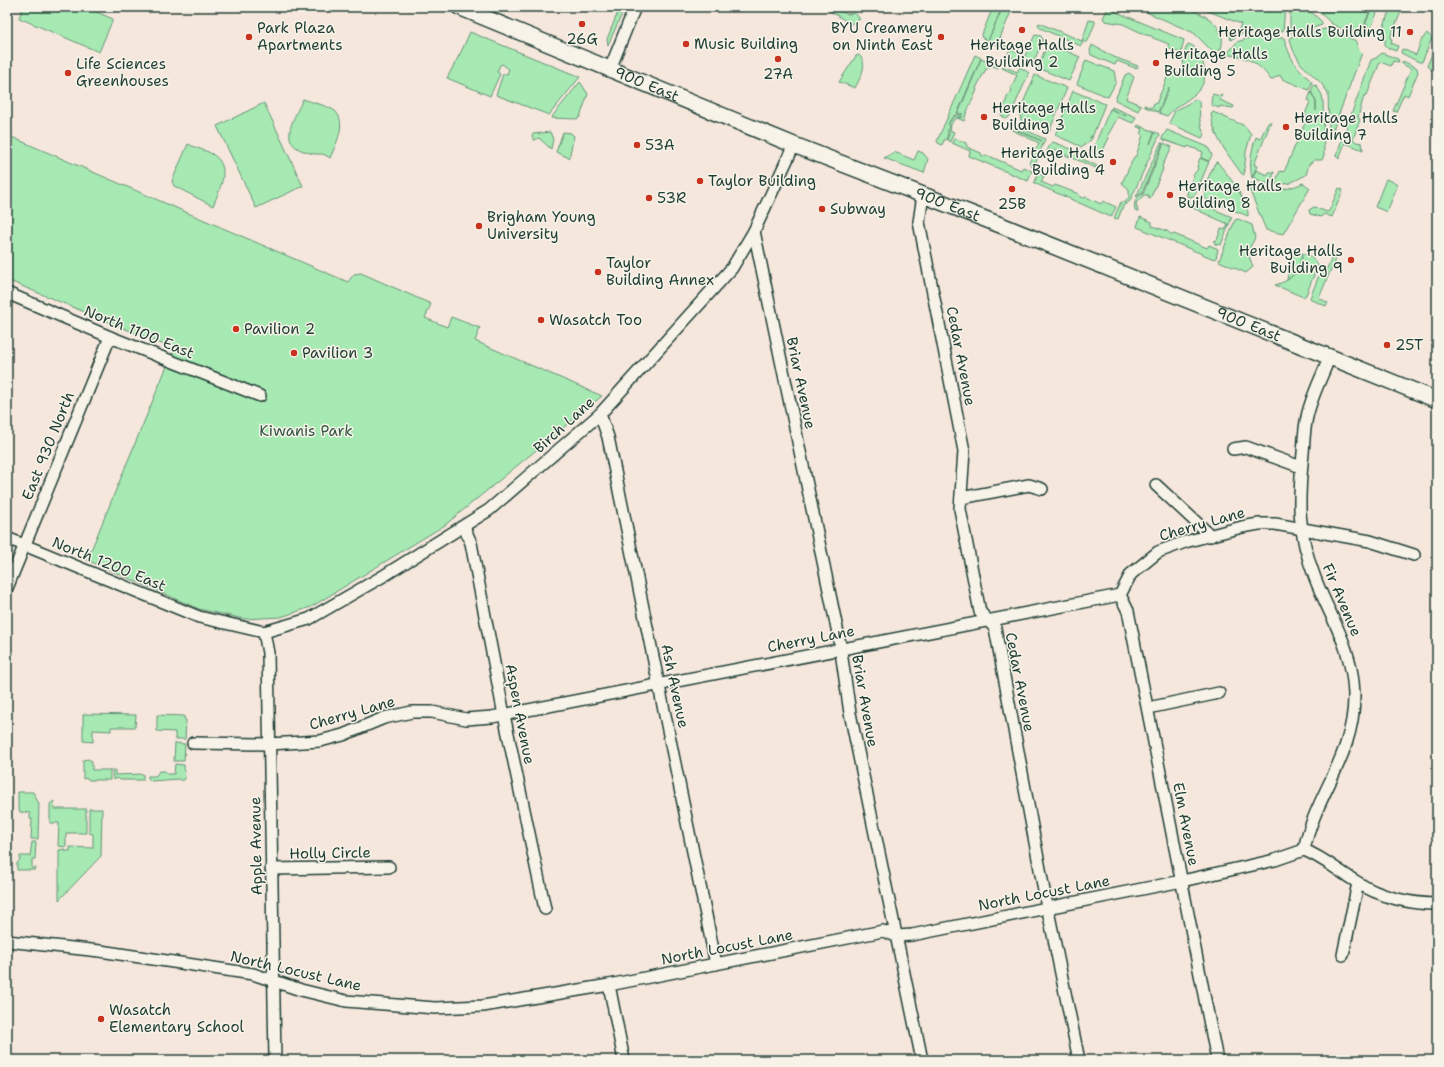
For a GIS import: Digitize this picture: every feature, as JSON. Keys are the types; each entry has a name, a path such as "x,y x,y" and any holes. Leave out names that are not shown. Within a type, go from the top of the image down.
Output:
{"main road":[{"name":"900 East","path":"459,7 794,145 924,195 1437,400"}],"street":[{"path":"610,70 635,7"},
{"name":"Birch Lane","path":"264,632 309,619 464,527 489,510 600,414 715,290 732,268 754,231 794,145"},
{"name":"Cedar Avenue","path":"924,195 919,222 964,451 960,509 980,612 995,628 1048,908 1079,1060"},
{"name":"Briar Avenue","path":"754,231 840,648 850,713 922,1060"},
{"name":"North 1100 East","path":"7,293 110,337 260,396"},
{"name":"East 930 North","path":"7,588 110,337"},
{"name":"Fir Avenue","path":"1304,850 1307,835 1314,816 1344,753 1352,717 1354,693 1350,660 1345,642 1315,578 1301,529 1299,494 1307,417 1329,358"},
{"name":"Ash Avenue","path":"600,414 608,437 660,684 716,964"},
{"path":"1233,449 1246,447 1302,467"},
{"path":"961,498 1029,485 1042,489"},
{"path":"1156,485 1211,536"},
{"name":"Cherry Lane","path":"193,743 269,744 320,741 343,735 384,718 412,712 432,712 466,719 504,715 840,648 1120,595 1131,574 1158,552 1185,542 1259,524 1301,529 1370,541 1414,555"},
{"name":"Aspen Avenue","path":"464,527 471,543 504,715 545,909"},
{"name":"North 1200 East","path":"7,538 199,617 264,632"},
{"name":"Elm Avenue","path":"1120,595 1128,611 1217,1060"},
{"name":"Apple Avenue","path":"264,632 268,653 275,1060"},
{"path":"1148,708 1219,693"},
{"path":"1304,850 1318,856 1358,883 1393,898 1410,902 1437,904"},
{"name":"North Locust Lane","path":"7,940 100,951 253,974 300,990 346,1001 435,1008 483,1006 609,985 883,931 897,936 912,935 1182,881 1275,860 1304,850"},
{"name":"Holly Circle","path":"272,868 389,867"},
{"path":"1343,955 1358,883"},
{"path":"609,985 624,1060"}],"green space":[{"path":"1176,6 1196,12 1211,20 1217,26 1221,33 1221,49 1214,53 1194,33 1135,7"},
{"path":"23,7 85,7 113,19 99,52 19,18"},
{"path":"620,7 625,7 608,45 607,39"},
{"path":"993,7 1002,7 988,41 981,37"},
{"path":"1003,7 1013,7 1000,38 1002,39 1000,43 1008,47 1005,48 988,41"},
{"path":"1198,7 1285,7 1283,31 1239,34 1231,40 1229,34 1236,36 1241,24"},
{"path":"1290,7 1306,7 1322,22 1322,25 1307,30 1290,32"},
{"path":"1314,7 1371,7 1365,23 1366,28 1368,27 1366,23 1372,7 1378,10 1370,31 1363,32 1358,37 1354,36 1355,33 1354,35 1332,24"},
{"path":"1391,7 1403,7 1390,38 1392,39 1391,43 1398,46 1396,51 1385,47 1385,39 1381,34"},
{"path":"832,9 847,14 855,13 860,19 851,24 830,11"},
{"path":"1109,9 1184,40 1181,53 1167,48 1169,44 1153,38 1152,36 1146,35 1123,24 1105,21 1103,18"},
{"path":"1089,20 1095,21 1095,23 1088,41 1086,43 1083,41 1081,46 1038,26 1039,23 1082,41"},
{"path":"1329,28 1356,41 1358,49 1362,53 1331,132 1329,130 1328,93 1321,83 1301,64 1293,50 1290,39 1291,37"},
{"path":"470,32 580,77 549,115 496,95 503,74 507,74 509,69 502,64 497,72 500,74 490,96 447,78"},
{"path":"1427,33 1432,38 1422,62 1401,53 1402,49 1416,55 1421,41"},
{"path":"1035,35 1041,36 1043,40 1033,63 1029,65 1009,56 1008,54 1010,49 1025,56"},
{"path":"1249,38 1284,38 1294,62 1312,82 1309,90 1282,79 1280,75 1271,80 1262,69 1252,62 1233,55 1226,55 1237,42"},
{"path":"1188,44 1197,50 1202,60 1205,72 1204,81 1200,88 1195,94 1167,116 1159,113 1169,87 1158,112 1145,107 1144,105 1152,108 1154,103 1156,104 1170,71 1173,72 1171,75 1178,74 1182,70 1184,62 1181,60"},
{"path":"1053,45 1080,57 1069,81 1038,68 1044,52"},
{"path":"1092,45 1114,57 1138,67 1135,68 1117,61 1115,65 1091,55 1090,51"},
{"path":"1437,47 1437,75 1427,66 1434,49"},
{"path":"1382,53 1398,59 1399,62 1393,61 1391,66 1380,62 1367,95 1364,96 1358,117 1360,120 1353,139 1356,142 1362,143 1363,150 1345,143 1339,159 1336,156 1371,60"},
{"path":"859,55 863,63 863,71 855,88 839,82 856,56"},
{"path":"975,55 981,58 957,114 953,116 949,122 946,140 944,140 942,145 937,141"},
{"path":"981,59 999,66 998,68 991,65 988,69 986,69 976,88 977,90 964,121 957,118 963,117 961,116 958,117 954,120 951,124 951,131 954,132 950,142 947,140 949,134 949,123 955,116 963,114 958,114"},
{"path":"1086,60 1114,71 1116,82 1108,97 1077,84"},
{"path":"1403,61 1417,68 1418,72 1408,96 1404,94 1396,112 1393,111 1411,69 1401,63"},
{"path":"1003,66 1017,72 1020,67 1029,73 1010,116 1006,119 1001,115 1008,95 1012,91 1011,88 1017,75 1002,68"},
{"path":"1129,73 1134,77 1126,99 1141,105 1138,111 1115,100 1125,75"},
{"path":"1035,75 1067,88 1049,132 1021,121 1020,110"},
{"path":"580,82 588,94 580,117 577,119 551,118"},
{"path":"1316,85 1322,95 1323,101 1324,155 1322,160 1315,160 1309,164 1306,175 1290,183 1277,185 1275,183 1280,171 1284,172 1298,139 1302,134 1301,132 1307,118 1305,114 1310,102 1308,100 1311,92 1316,102 1311,91 1313,86"},
{"path":"1073,91 1105,104 1093,135 1089,138 1093,136 1091,140 1082,147 1055,135"},
{"path":"1213,94 1219,96 1222,95 1220,100 1234,106 1233,108 1220,106 1219,108 1211,105"},
{"path":"303,99 329,107 339,116 339,134 330,158 322,154 314,154 299,149 293,144 290,138 292,123"},
{"path":"1196,99 1199,101 1200,121 1204,135 1202,138 1169,123 1175,111"},
{"path":"264,103 303,186 256,208 217,126"},
{"path":"1112,107 1136,117 1133,123 1118,117 1108,135 1109,138 1100,156 1094,156 1092,151 1110,109 1126,116 1111,109"},
{"path":"1213,112 1245,126 1251,134 1246,152 1244,175 1241,173 1218,139 1211,114"},
{"path":"1270,122 1254,165 1257,166 1252,178 1251,162 1254,142 1256,137 1260,139 1268,123"},
{"path":"1138,125 1154,132 1150,144 1155,132 1160,134 1130,201 1123,206 1118,219 1114,218 1121,202 1125,203 1129,197 1129,189 1122,183 1134,157 1136,156 1143,135 1141,134 1143,129 1137,127"},
{"path":"1019,127 1045,139 1034,167 1032,167 1034,161 1032,166 1029,163 1039,143 1010,129 1011,128 1042,141 1018,130"},
{"path":"1167,130 1208,147 1212,155 1209,161 1201,158 1203,152 1188,146 1187,148 1164,140 1162,138"},
{"path":"550,132 553,139 551,149 539,138 534,140 532,136 533,134"},
{"path":"563,132 571,133 574,136 569,158 556,152"},
{"name":"Kiwanis Park","path":"7,135 348,282 354,274 361,273 431,304 425,318 447,327 451,317 480,328 475,341 602,396 445,525 311,607 281,617 244,619 199,609 87,560 174,349 7,280"},
{"path":"954,138 966,143 967,147 981,153 982,156 989,156 1021,170 1023,167 1032,171 1028,181 969,156 970,151 952,143"},
{"path":"1053,142 1079,152 1077,156 1097,166 1096,168 1054,150 1051,155 1046,153"},
{"path":"1161,143 1163,143 1142,193 1136,197"},
{"path":"1164,143 1172,147 1162,166 1163,169 1150,199 1148,198 1149,195 1144,195 1136,203 1138,212 1135,211 1134,205 1143,194"},
{"path":"188,144 215,156 220,161 223,168 222,183 213,206 174,186 172,181"},
{"path":"918,151 923,153 928,159 924,173 884,158 894,152 914,160"},
{"path":"1200,158 1209,162 1195,195 1191,197 1187,196 1194,174 1198,169 1197,167"},
{"path":"1217,162 1241,196 1248,211 1248,216 1205,199 1204,187 1215,163"},
{"path":"1256,170 1267,175 1269,172 1274,172 1271,183 1264,183 1253,177"},
{"path":"1038,174 1044,176 1041,182 1053,187 1055,185 1079,194 1080,197 1086,197 1101,204 1103,201 1116,207 1111,217 1034,183"},
{"path":"1386,179 1398,184 1387,212 1375,207"},
{"path":"1250,183 1277,190 1303,183 1310,188 1283,234 1266,230 1248,186"},
{"path":"1339,188 1343,190 1332,217 1324,214 1321,217 1310,214 1309,210 1314,207 1327,212 1329,211"},
{"path":"1185,201 1203,209 1204,205 1232,217 1221,245 1215,244 1214,241 1217,240 1221,229 1225,230 1228,224 1184,204"},
{"path":"1140,217 1152,222 1152,226 1167,231 1172,235 1174,234 1207,248 1209,245 1218,249 1216,258 1214,259 1137,227"},
{"path":"1238,219 1252,225 1255,238 1250,247 1249,256 1253,267 1246,273 1219,261 1235,220"},
{"path":"1293,249 1302,253 1296,271 1287,280 1293,257"},
{"path":"1302,253 1310,256 1318,265 1306,295 1303,297 1275,285 1291,278 1298,270"},
{"path":"1334,254 1337,255 1319,298 1328,303 1326,306 1310,298 1322,268 1326,270"},
{"path":"83,715 136,715 135,727 111,727 111,731 93,730 93,742 83,741"},
{"path":"157,715 184,716 184,719 186,720 185,739 175,739 175,732 157,731"},
{"path":"175,743 185,744 184,761 174,761"},
{"path":"88,759 92,761 92,770 110,770 110,780 83,779 83,760"},
{"path":"175,764 184,765 185,779 182,781 179,779 151,781 148,778 148,776 156,776 159,771 165,771 167,774 174,774"},
{"path":"112,770 115,770 115,775 143,774 143,780 120,780 118,778 113,780"},
{"path":"18,792 33,792 39,804 38,839 31,839 32,819 30,819 30,813 20,812 18,806"},
{"path":"54,801 54,809 86,809 86,833 66,833 66,847 58,846 59,823 50,823 50,804"},
{"path":"89,809 102,809 101,856 59,900 59,850 65,849 65,851 70,851 70,847 93,848 93,834 89,833"},
{"path":"32,842 36,842 35,859 32,859 32,868 36,868 35,870 17,870 17,863 20,860 20,856 30,856"}],"place":[{"name":"26G","path":"582,24"},
{"name":"Heritage Halls Building 2","path":"1022,30"},
{"name":"Heritage Halls Building 11","path":"1410,32"},
{"name":"Park Plaza Apartments","path":"249,37"},
{"name":"BYU Creamery on Ninth East","path":"941,37"},
{"name":"Music Building","path":"686,44"},
{"name":"27A","path":"778,59"},
{"name":"Heritage Halls Building 5","path":"1156,63"},
{"name":"Life Sciences Greenhouses","path":"68,73"},
{"name":"Heritage Halls Building 3","path":"984,117"},
{"name":"Heritage Halls Building 7","path":"1286,127"},
{"name":"53A","path":"637,145"},
{"name":"Heritage Halls Building 4","path":"1113,162"},
{"name":"Taylor Building","path":"700,181"},
{"name":"25B","path":"1012,189"},
{"name":"Heritage Halls Building 8","path":"1170,195"},
{"name":"53R","path":"649,198"},
{"name":"Subway","path":"822,209"},
{"name":"Brigham Young University","path":"479,226"},
{"name":"Heritage Halls Building 9","path":"1351,260"},
{"name":"Taylor Building Annex","path":"598,272"},
{"name":"Wasatch Too","path":"541,320"},
{"name":"Pavilion 2","path":"236,329"},
{"name":"25T","path":"1387,345"},
{"name":"Pavilion 3","path":"294,353"},
{"name":"Wasatch Elementary School","path":"101,1019"}]}
